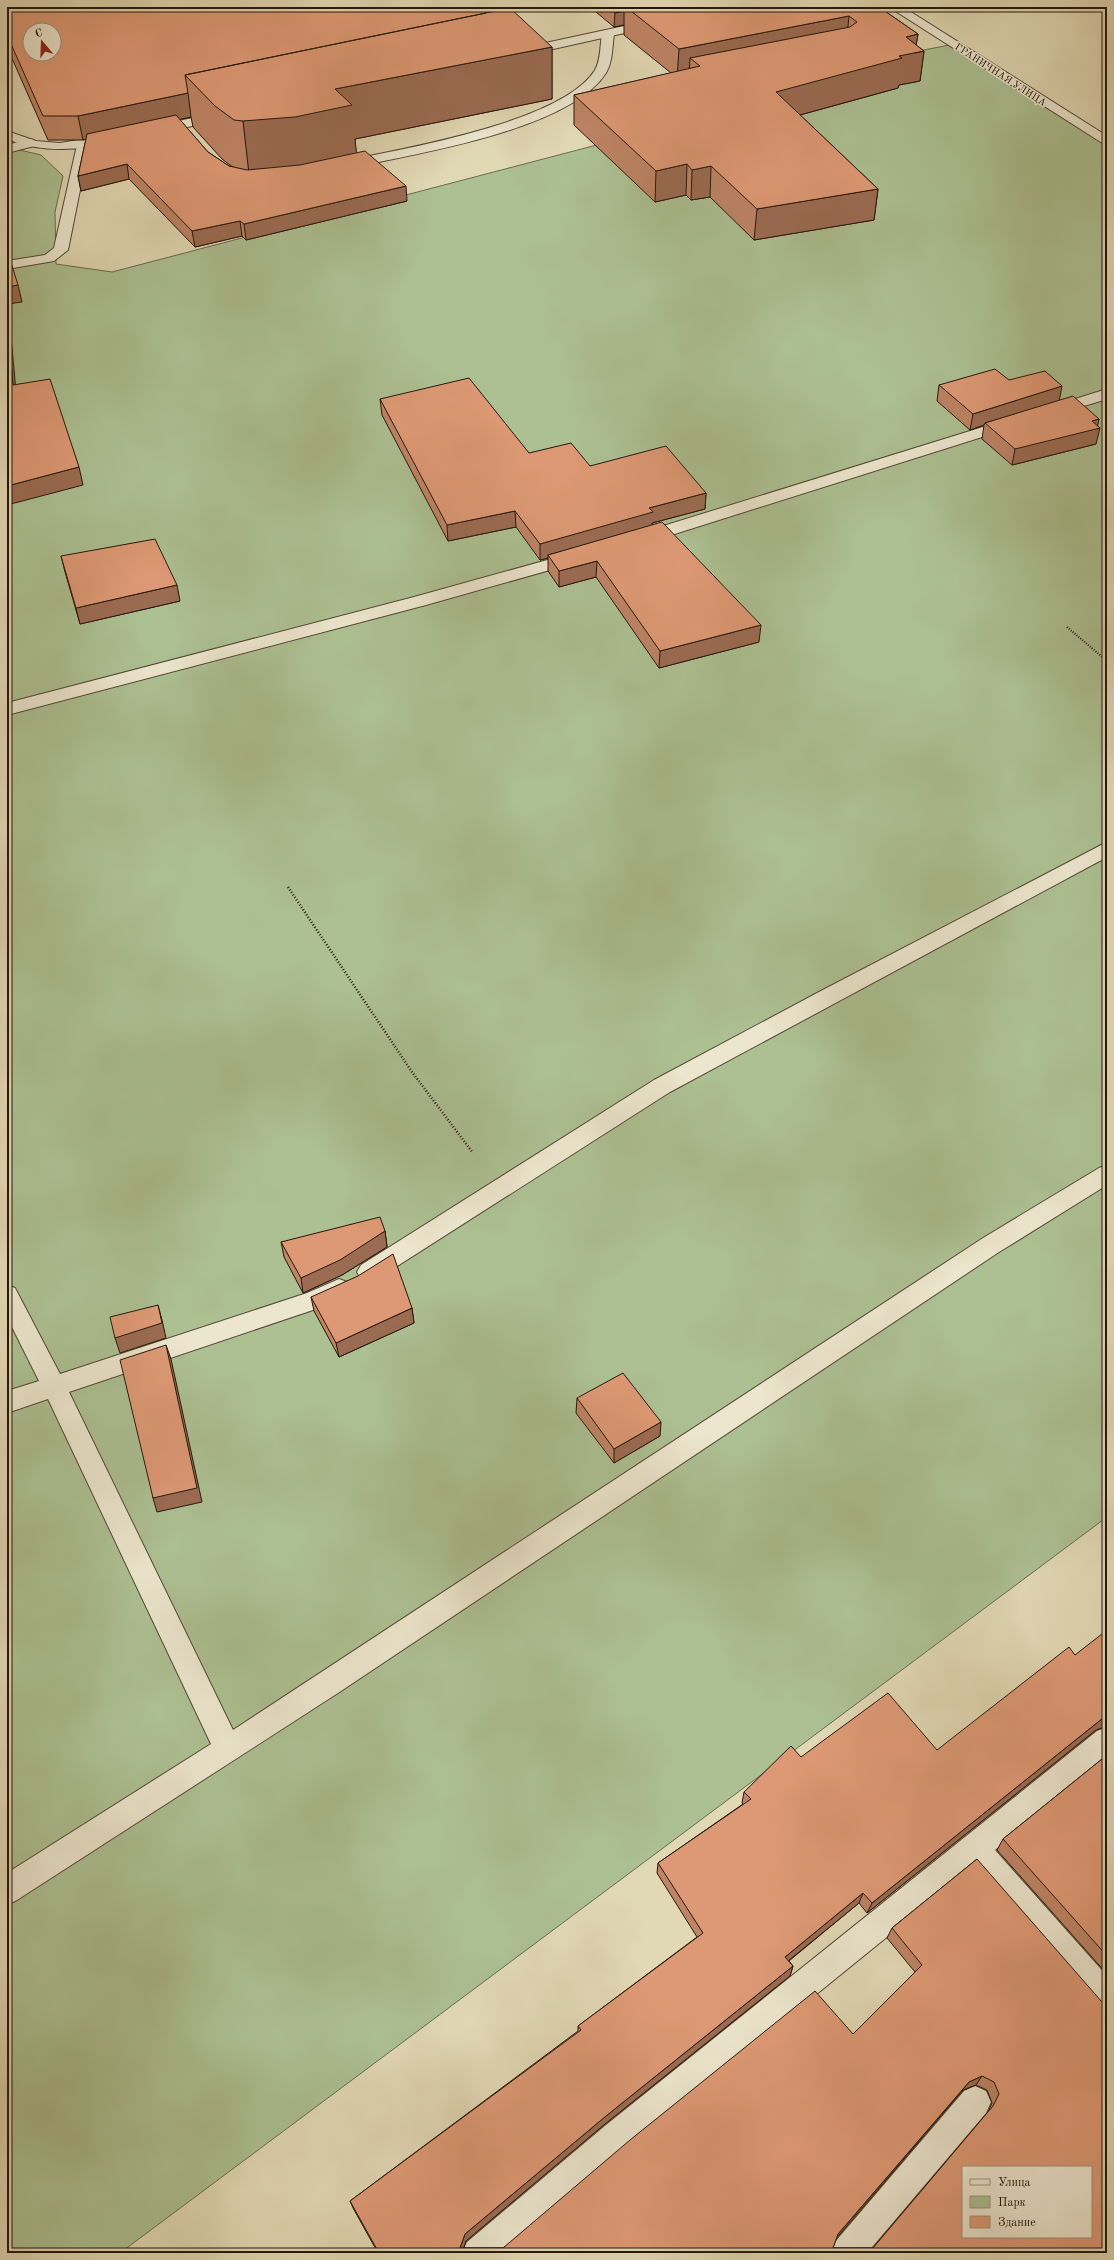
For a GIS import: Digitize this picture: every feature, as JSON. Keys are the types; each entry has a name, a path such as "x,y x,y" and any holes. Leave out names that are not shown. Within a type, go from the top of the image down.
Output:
{"street":[{"name":"ГРАНИЧНАЯ УЛИЦА","path":"895,7 1107,142"},
{"path":"507,55 667,21"},
{"path":"558,107 589,84 600,71 608,34"},
{"path":"331,168 454,141 505,127 558,107 588,100"},
{"path":"139,133 235,113"},
{"path":"181,124 191,135"},
{"path":"7,135 49,148 83,145 124,136"},
{"path":"7,149 30,143"},
{"path":"7,265 49,258 60,250 83,145"},
{"path":"622,544 1107,394"},
{"path":"7,709 420,601 591,552"},
{"path":"7,1402 314,1300 345,1286 502,1189 662,1086 826,997 919,950 1107,849"},
{"path":"7,1890 227,1748 342,1676 991,1245 1107,1174"},
{"path":"7,1295 55,1387 227,1748"},
{"path":"478,2253 617,2136 1107,1741"},
{"path":"974,1848 1107,1999"},
{"path":"846,2253 975,2102"}],"path":[{"path":"1067,627 1107,661"},
{"path":"288,887 412,1072 502,1189"}],"green space":[{"path":"955,44 1107,142 1107,1517 120,2253 7,2253 7,147 41,155 63,176 55,212 56,264 112,272 612,141 605,111"}],"building":[{"path":"7,7 479,7 486,13 185,75 188,93 78,116 43,116 7,35"},
{"path":"607,7 625,7 624,11 615,13"},
{"path":"626,7 879,7 918,34 906,37 924,51 899,56 902,58 776,92 878,189 757,209 711,166 692,170 687,164 656,171 574,95 700,66 690,58 850,27 857,22 849,16 679,49"},
{"path":"510,8 552,47 335,89 352,105 295,117 243,121 234,120 215,106 185,75"},
{"path":"176,115 208,152 229,166 247,170 300,165 365,151 406,186 244,224 240,221 192,231 127,164 78,176 87,134"},
{"path":"7,253 18,285 7,287"},
{"path":"7,317 13,385 50,379 79,467 7,486"},
{"path":"995,369 1009,380 1045,371 1062,386 973,414 939,385"},
{"path":"469,378 529,453 571,443 590,466 666,446 706,493 649,508 653,512 540,544 515,511 447,525 380,399"},
{"path":"1073,396 1099,419 1092,421 1100,428 1015,449 985,423"},
{"path":"662,522 761,625 660,651 597,561 559,571 548,555"},
{"path":"155,539 177,585 76,608 61,556"},
{"path":"380,1217 385,1231 340,1260 301,1278 281,1242"},
{"path":"393,1254 412,1308 336,1343 311,1297 358,1276"},
{"path":"158,1305 162,1323 115,1338 110,1317"},
{"path":"166,1345 197,1488 153,1498 120,1360"},
{"path":"623,1373 661,1422 614,1449 577,1398"},
{"path":"1107,1630 1107,1716 872,1903 863,1893 785,1957 793,1966 606,2116 465,2234 460,2248 503,2248 630,2140 815,1991 853,2034 922,1965 892,1928 977,1859 1102,2002 1107,2003 1107,2253 379,2253 350,2201 581,2030 578,2026 703,1933 658,1863 751,1799 744,1792 791,1746 801,1757 888,1693 937,1750 1069,1647 1075,1655","holes":["982,2076 994,2082 999,2094 993,2106 873,2248 833,2248 838,2234 969,2082"]},
{"path":"1107,1755 1107,1956 1003,1839"}]}
